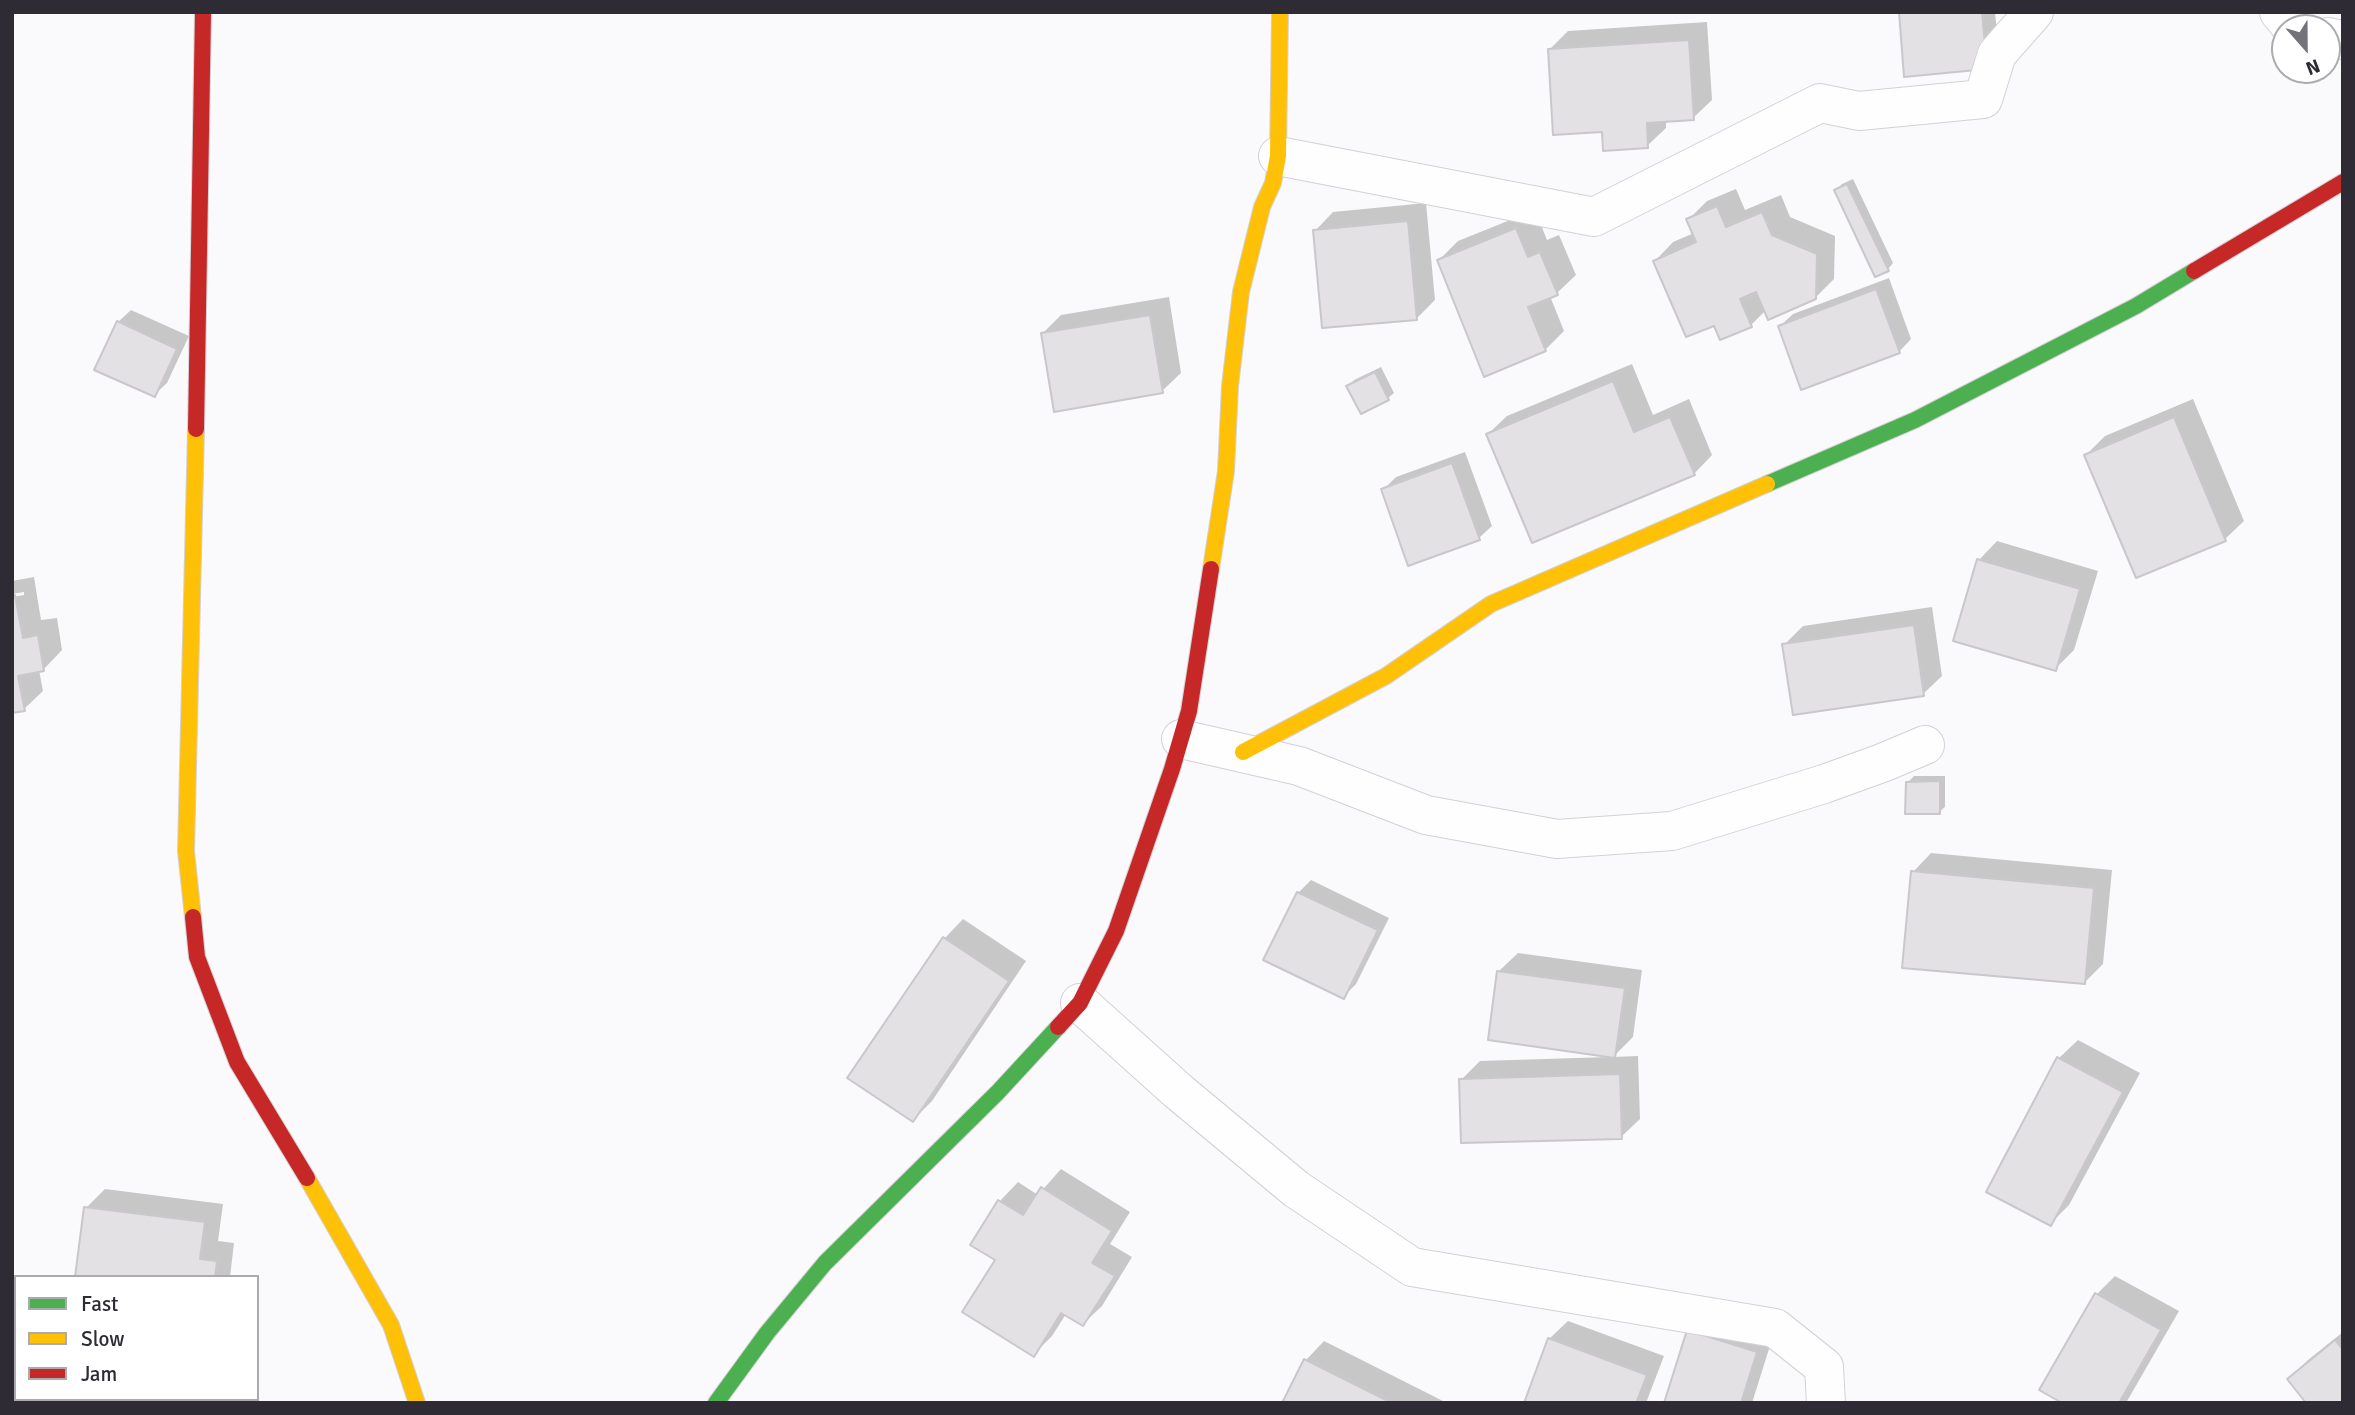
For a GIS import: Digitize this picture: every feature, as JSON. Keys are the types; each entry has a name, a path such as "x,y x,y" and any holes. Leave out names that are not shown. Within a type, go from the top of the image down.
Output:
{"street":[{"path":"202,12 202,150 186,851 197,957 237,1062 340,1233 391,1325 417,1403"},
{"path":"716,1403 767,1333 825,1263 998,1091 1080,1003 1116,930 1189,711 1226,471 1230,386 1241,292 1262,207 1273,183 1278,156 1280,12"},
{"path":"1278,156 1594,217 1821,103 1859,111 1983,99 1997,54 2034,12"},
{"path":"1243,752 1386,676 1491,604 1915,420 2136,306 2343,182"},
{"path":"1181,738 1299,766 1426,815 1557,839 1672,831 1824,784 1926,745"},
{"path":"1080,1003 1178,1091 1296,1189 1412,1267 1775,1328 1825,1367 1826,1403"}],"building":[{"path":"1899,12 1982,12 1987,69 1904,77"},
{"path":"1689,40 1694,120 1647,123 1648,148 1603,151 1602,132 1553,135 1548,49"},
{"path":"1847,184 1889,271 1875,277 1834,190"},
{"path":"1717,206 1726,227 1762,212 1772,235 1817,254 1816,299 1768,320 1756,292 1740,299 1752,327 1720,340 1714,326 1686,337 1653,261 1696,242 1686,219"},
{"path":"1408,221 1417,320 1322,328 1313,230"},
{"path":"1516,228 1528,257 1540,252 1558,295 1528,307 1546,351 1484,377 1437,260"},
{"path":"1876,289 1900,353 1801,390 1778,326"},
{"path":"1150,315 1163,393 1054,412 1041,333"},
{"path":"117,321 177,349 155,397 94,370"},
{"path":"1375,372 1389,400 1361,414 1346,386"},
{"path":"1613,381 1634,432 1670,417 1695,475 1532,543 1486,434"},
{"path":"2174,417 2226,541 2136,578 2084,455"},
{"path":"1452,463 1480,540 1408,566 1381,489"},
{"path":"1977,559 2080,589 2056,671 1953,641"},
{"path":"15,595 23,638 38,635 44,671 18,676 25,711 12,713 12,596"},
{"path":"1914,625 1924,696 1793,715 1782,644"},
{"path":"1940,781 1940,814 1905,814 1906,782"},
{"path":"1911,871 2094,888 2085,984 1902,968"},
{"path":"1297,892 1378,930 1344,999 1263,960"},
{"path":"943,937 1009,981 913,1122 847,1078"},
{"path":"1497,971 1625,988 1615,1058 1488,1040"},
{"path":"2057,1057 2123,1092 2051,1226 1986,1192"},
{"path":"1620,1074 1622,1139 1461,1143 1459,1079"},
{"path":"1041,1187 1112,1231 1092,1263 1115,1276 1083,1326 1061,1313 1034,1357 962,1312 995,1260 970,1245 998,1200 1023,1215"},
{"path":"84,1207 205,1222 200,1259 217,1261 215,1275 75,1275"},
{"path":"2095,1293 2161,1330 2119,1403 2062,1403 2039,1390"},
{"path":"1687,1330 1757,1352 1741,1403 1664,1403"},
{"path":"1548,1338 1647,1375 1636,1403 1524,1403"},
{"path":"2335,1340 2343,1350 2343,1403 2306,1403 2287,1379"},
{"path":"1304,1359 1392,1403 1282,1403"},
{"path":"12,1395 14,1401 30,1401 30,1403 12,1403"},
{"path":"92,1401 162,1401 162,1403"}],"traffic: fast":[{"path":"1767,484 1915,420 2136,306 2194,271"},
{"path":"716,1403 767,1333 825,1263 998,1092 1058,1027"}],"traffic: slow":[{"path":"1211,569 1226,471 1230,386 1241,292 1262,207 1273,183 1278,156 1280,12"},
{"path":"193,917 186,851 196,429"},
{"path":"1243,752 1386,676 1491,604 1767,484"},
{"path":"307,1178 391,1325 417,1403"}],"traffic: jam":[{"path":"196,429 203,12"},
{"path":"2194,271 2343,182"},
{"path":"1058,1027 1080,1003 1116,931 1172,769 1189,711 1211,569"},
{"path":"193,917 197,957 237,1062 307,1178"}]}
